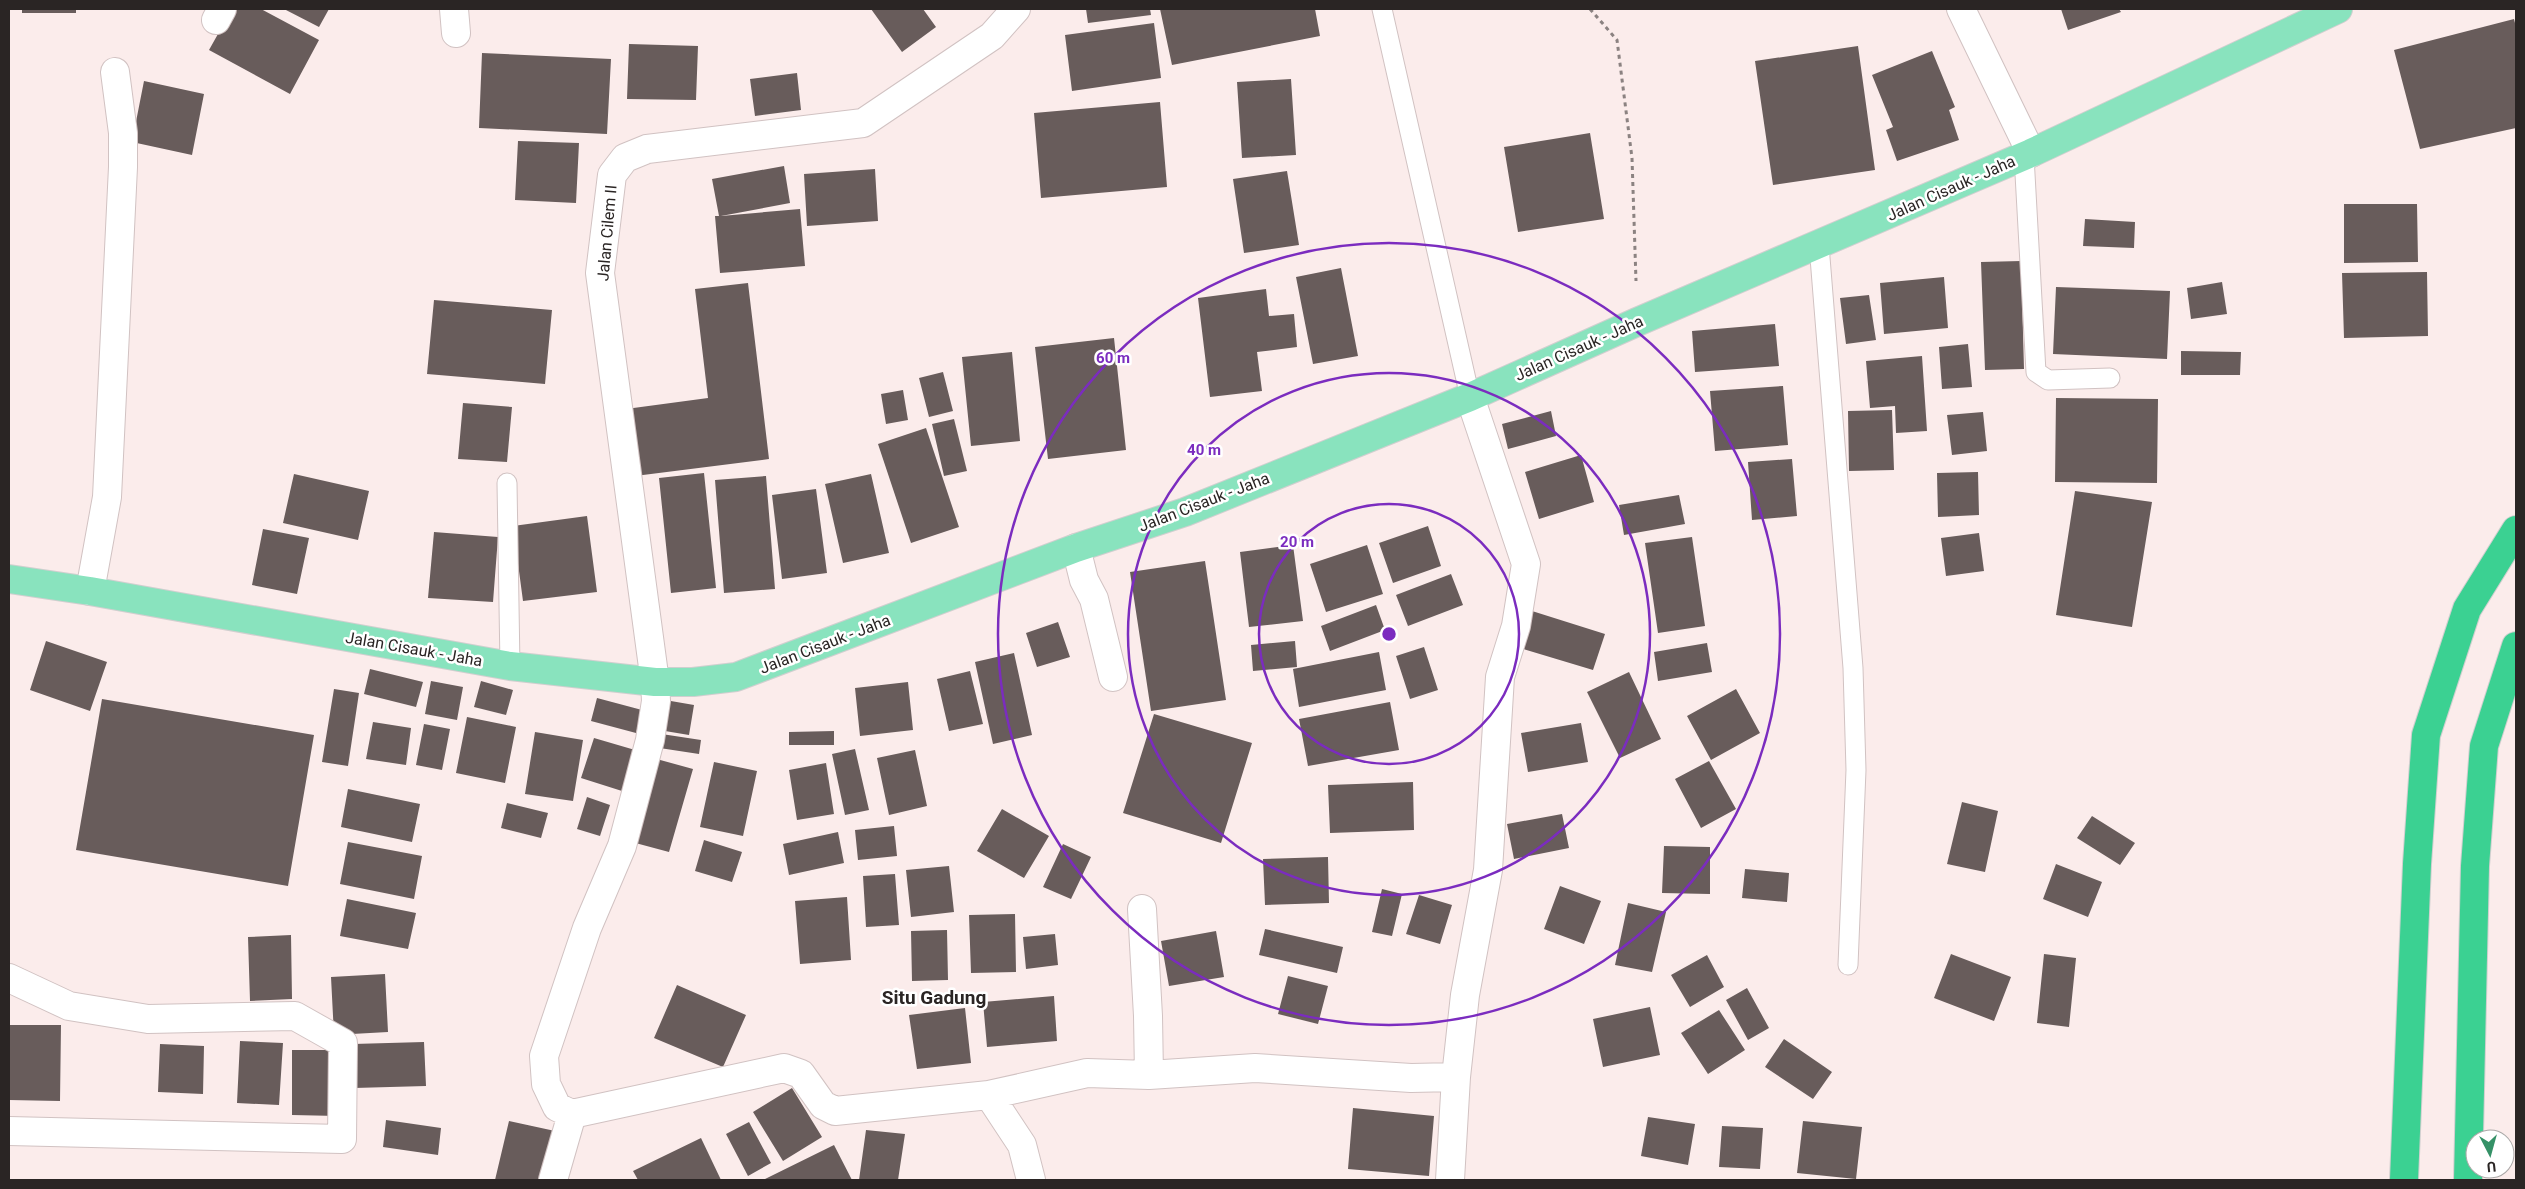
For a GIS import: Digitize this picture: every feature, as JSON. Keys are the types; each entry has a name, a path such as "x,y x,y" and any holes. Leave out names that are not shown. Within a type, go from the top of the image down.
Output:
{"highway":[{"path":"2404,1180 2417,864 2426,735 2467,609 2516,530"},
{"path":"2468,1180 2474,866 2484,746 2516,646"}],"main road":[{"name":"Jalan Cisauk - Jaha","path":"9,579 90,591 510,666 655,682 693,682 736,677 1076,548 1184,512 1470,397 1637,322 2027,154 2338,9"}],"street":[{"name":"Jalan Cilem II","path":"572,1114 557,1107 553,1100 546,1084 544,1056 587,928 622,846 650,740 656,701 600,273 612,175 625,158 647,149 863,123 992,36 1016,9"},
{"path":"1961,9 2027,154"},
{"path":"90,591 107,497 122,196 124,133 115,72"},
{"path":"1450,1180 1456,1076 1465,995 1488,870 1500,677 1516,626 1526,564 1470,397"},
{"path":"1076,548 1084,580 1094,599 1113,677"},
{"path":"1142,909 1149,1075"},
{"path":"9,978 69,1006 148,1019 295,1016 343,1043 342,1139 9,1131"},
{"path":"553,1180 572,1114 784,1068 801,1074 823,1105 835,1111 989,1095 1087,1072 1149,1075 1255,1068 1411,1078 1456,1076"},
{"path":"989,1095 1022,1145 1031,1180"}],"lane":[{"path":"1382,9 1470,397"},
{"path":"2027,154 2036,372 2048,380 2110,378"},
{"path":"1819,245 1853,668 1856,770 1848,965"},
{"path":"507,483 510,666"}],"path":[{"path":"1590,9 1617,40 1632,158 1637,322"}],"building":[{"path":"22,9 76,9 76,13 22,13"},
{"path":"232,9 261,9 319,40 290,94 209,50"},
{"path":"284,9 329,9 319,27"},
{"path":"871,9 923,9 936,27 902,52"},
{"path":"1086,9 1150,9 1151,15 1088,23"},
{"path":"1160,9 1315,9 1320,36 1172,65"},
{"path":"2061,9 2119,9 2121,12 2068,30"},
{"path":"2514,19 2516,27 2516,128 2420,149 2394,50"},
{"path":"1154,23 1161,78 1072,91 1065,35"},
{"path":"629,44 698,46 696,100 627,99"},
{"path":"1858,46 1875,170 1773,185 1755,61"},
{"path":"1932,51 1955,107 1949,110 1959,140 1897,161 1886,130 1893,127 1872,75"},
{"path":"482,53 611,59 607,134 479,128"},
{"path":"797,73 801,110 755,116 750,79"},
{"path":"1291,79 1296,155 1242,158 1237,82"},
{"path":"144,81 204,94 192,155 132,142"},
{"path":"1160,102 1167,187 1041,198 1034,113"},
{"path":"1590,133 1604,219 1518,232 1504,147"},
{"path":"518,141 579,143 576,203 515,200"},
{"path":"784,166 790,203 721,216 800,209 805,266 720,273 715,216 719,216 712,179"},
{"path":"875,169 878,221 807,226 804,174"},
{"path":"1287,171 1299,245 1244,253 1233,179"},
{"path":"2344,204 2417,204 2418,262 2344,263"},
{"path":"2085,219 2135,222 2134,248 2083,246"},
{"path":"2021,261 2024,369 1985,370 1981,262"},
{"path":"1341,268 1358,356 1313,364 1296,277"},
{"path":"2427,272 2428,336 2344,338 2342,273"},
{"path":"1944,277 1948,328 1884,334 1880,283"},
{"path":"2222,282 2227,314 2191,319 2187,288"},
{"path":"748,283 769,459 635,476 626,409 708,398 695,289"},
{"path":"2056,287 2170,291 2167,359 2053,354"},
{"path":"1266,289 1269,316 1294,314 1297,347 1257,352 1262,391 1210,397 1198,298"},
{"path":"1869,295 1876,340 1846,344 1840,298"},
{"path":"434,300 552,310 545,384 427,374"},
{"path":"1775,324 1779,366 1695,372 1692,331"},
{"path":"1114,338 1126,450 1048,459 1035,347"},
{"path":"1968,344 1972,387 1942,389 1939,347"},
{"path":"2181,351 2241,352 2240,375 2181,375"},
{"path":"1012,352 1020,441 971,446 962,357"},
{"path":"1922,356 1927,431 1896,433 1895,406 1870,408 1866,361"},
{"path":"943,372 953,411 929,417 919,378"},
{"path":"1783,386 1788,445 1715,451 1710,391"},
{"path":"903,390 908,420 886,424 881,394"},
{"path":"2056,398 2158,399 2157,483 2055,482"},
{"path":"463,403 512,407 507,462 458,459"},
{"path":"1892,410 1894,470 1849,471 1848,411"},
{"path":"1551,411 1556,436 1508,449 1502,424"},
{"path":"1983,412 1987,451 1952,455 1947,415"},
{"path":"954,419 967,471 944,476 932,424"},
{"path":"926,428 959,527 911,543 878,444"},
{"path":"1581,455 1594,502 1539,519 1525,472"},
{"path":"1792,459 1797,516 1752,520 1748,462"},
{"path":"1978,472 1979,515 1938,517 1937,473"},
{"path":"704,473 716,588 671,593 659,478"},
{"path":"294,474 369,491 358,540 283,523"},
{"path":"871,474 889,553 843,563 825,484"},
{"path":"766,476 775,589 724,593 715,480"},
{"path":"816,489 827,573 782,579 772,495"},
{"path":"2075,491 2152,502 2132,627 2056,615"},
{"path":"1679,495 1685,524 1624,535 1619,505"},
{"path":"587,516 597,592 523,601 513,526"},
{"path":"1428,526 1441,566 1393,583 1379,543"},
{"path":"263,529 309,538 297,594 252,585"},
{"path":"434,532 498,537 493,602 428,598"},
{"path":"1979,533 1984,571 1946,576 1941,538"},
{"path":"1692,537 1705,626 1658,633 1645,543"},
{"path":"1293,545 1303,621 1249,627 1240,552"},
{"path":"1367,545 1383,594 1326,612 1310,564"},
{"path":"1205,561 1226,700 1151,711 1130,572"},
{"path":"1451,574 1463,605 1408,626 1396,595"},
{"path":"1376,605 1385,630 1330,651 1321,626"},
{"path":"1532,611 1605,634 1593,670 1520,648"},
{"path":"1058,622 1070,657 1037,667 1026,633"},
{"path":"46,641 107,662 90,711 30,690"},
{"path":"1295,641 1297,667 1253,671 1251,645"},
{"path":"1707,643 1712,672 1658,681 1654,652"},
{"path":"1424,647 1438,690 1410,699 1396,656"},
{"path":"1379,652 1386,690 1299,707 1293,669"},
{"path":"1014,653 1032,735 993,744 975,662"},
{"path":"370,669 423,682 416,707 364,694"},
{"path":"970,671 983,724 949,731 937,679"},
{"path":"1629,672 1661,739 1620,758 1587,692"},
{"path":"431,681 463,687 457,720 425,714"},
{"path":"481,681 513,690 506,715 474,707"},
{"path":"908,682 913,730 860,736 855,688"},
{"path":"334,689 359,693 348,766 322,762"},
{"path":"1736,689 1760,733 1711,760 1687,716"},
{"path":"597,698 642,710 636,733 591,721"},
{"path":"102,699 314,735 288,886 76,850"},
{"path":"665,700 694,705 689,735 659,730"},
{"path":"1390,702 1399,750 1308,766 1299,719"},
{"path":"1154,714 1252,743 1221,843 1123,813"},
{"path":"467,717 516,727 505,783 456,773"},
{"path":"373,722 411,728 406,765 366,759"},
{"path":"1581,723 1588,762 1528,772 1521,733"},
{"path":"424,724 450,729 442,770 416,765"},
{"path":"834,731 834,745 789,745 789,732"},
{"path":"535,732 583,740 573,801 525,794"},
{"path":"655,733 701,740 699,754 653,747"},
{"path":"594,738 635,750 622,791 581,778"},
{"path":"855,749 869,810 845,815 832,754"},
{"path":"915,750 927,806 889,815 877,758"},
{"path":"653,758 693,769 669,852 628,841"},
{"path":"1709,761 1736,809 1701,828 1675,779"},
{"path":"714,762 757,771 743,836 700,827"},
{"path":"826,763 834,814 797,820 789,770"},
{"path":"1413,782 1414,830 1330,833 1328,785"},
{"path":"348,789 420,804 412,842 341,827"},
{"path":"587,797 610,805 600,836 577,829"},
{"path":"1962,802 1998,811 1985,872 1947,864"},
{"path":"507,803 548,813 541,838 501,828"},
{"path":"1002,809 1049,836 1024,878 977,851"},
{"path":"1562,814 1569,848 1514,859 1507,824"},
{"path":"2092,816 2135,843 2120,865 2077,838"},
{"path":"894,826 897,856 858,860 855,830"},
{"path":"838,832 844,863 789,875 783,844"},
{"path":"704,840 742,852 732,882 695,871"},
{"path":"348,842 422,856 414,899 340,884"},
{"path":"1063,844 1091,857 1071,899 1043,887"},
{"path":"1664,846 1710,847 1710,894 1662,893"},
{"path":"1328,857 1329,903 1265,905 1263,859"},
{"path":"2056,864 2102,882 2088,917 2043,899"},
{"path":"949,866 954,912 911,917 906,870"},
{"path":"1745,869 1789,873 1787,902 1742,898"},
{"path":"895,874 899,925 866,927 863,876"},
{"path":"1560,886 1601,901 1584,944 1544,929"},
{"path":"1382,889 1402,894 1392,936 1372,932"},
{"path":"1419,895 1452,905 1440,944 1406,934"},
{"path":"847,897 851,960 800,964 795,901"},
{"path":"347,899 416,913 408,949 340,936"},
{"path":"1628,903 1666,912 1652,972 1615,965"},
{"path":"1015,914 1016,972 971,973 969,915"},
{"path":"1265,929 1343,947 1337,973 1259,955"},
{"path":"947,930 948,980 912,981 911,931"},
{"path":"1216,931 1224,977 1169,986 1161,941"},
{"path":"1055,934 1058,965 1026,969 1023,937"},
{"path":"291,935 292,999 250,1001 248,937"},
{"path":"1951,954 2011,977 1994,1021 1934,998"},
{"path":"2044,954 2076,958 2069,1027 2037,1023"},
{"path":"1707,955 1724,987 1690,1007 1671,975"},
{"path":"385,974 388,1032 334,1035 331,977"},
{"path":"1288,976 1328,986 1318,1024 1278,1014"},
{"path":"677,985 746,1015 723,1067 654,1038"},
{"path":"1747,988 1769,1028 1748,1040 1726,1000"},
{"path":"1054,996 1057,1041 987,1047 983,1002"},
{"path":"1650,1007 1660,1055 1603,1067 1593,1019"},
{"path":"965,1008 971,1063 917,1069 909,1015"},
{"path":"1719,1010 1745,1050 1708,1074 1681,1033"},
{"path":"9,1025 61,1025 60,1101 9,1100"},
{"path":"1784,1039 1832,1072 1813,1099 1765,1067"},
{"path":"240,1041 283,1043 279,1105 237,1103"},
{"path":"424,1042 426,1086 354,1088 353,1044"},
{"path":"160,1044 204,1046 203,1094 158,1092"},
{"path":"292,1050 338,1050 338,1116 292,1115"},
{"path":"792,1088 822,1137 783,1161 753,1112"},
{"path":"1353,1108 1434,1116 1429,1176 1348,1169"},
{"path":"1648,1117 1695,1124 1688,1165 1641,1156"},
{"path":"386,1120 441,1128 438,1155 383,1147"},
{"path":"509,1121 555,1131 544,1180 495,1180"},
{"path":"1803,1121 1862,1127 1856,1179 1797,1173"},
{"path":"749,1122 771,1163 748,1176 726,1134"},
{"path":"1722,1126 1763,1128 1760,1169 1719,1167"},
{"path":"866,1130 905,1134 898,1180 859,1180"},
{"path":"701,1138 721,1180 638,1180 633,1171"},
{"path":"834,1145 852,1180 763,1180"}],"district":[{"name":"Situ Gadung","path":"934,997"}]}
